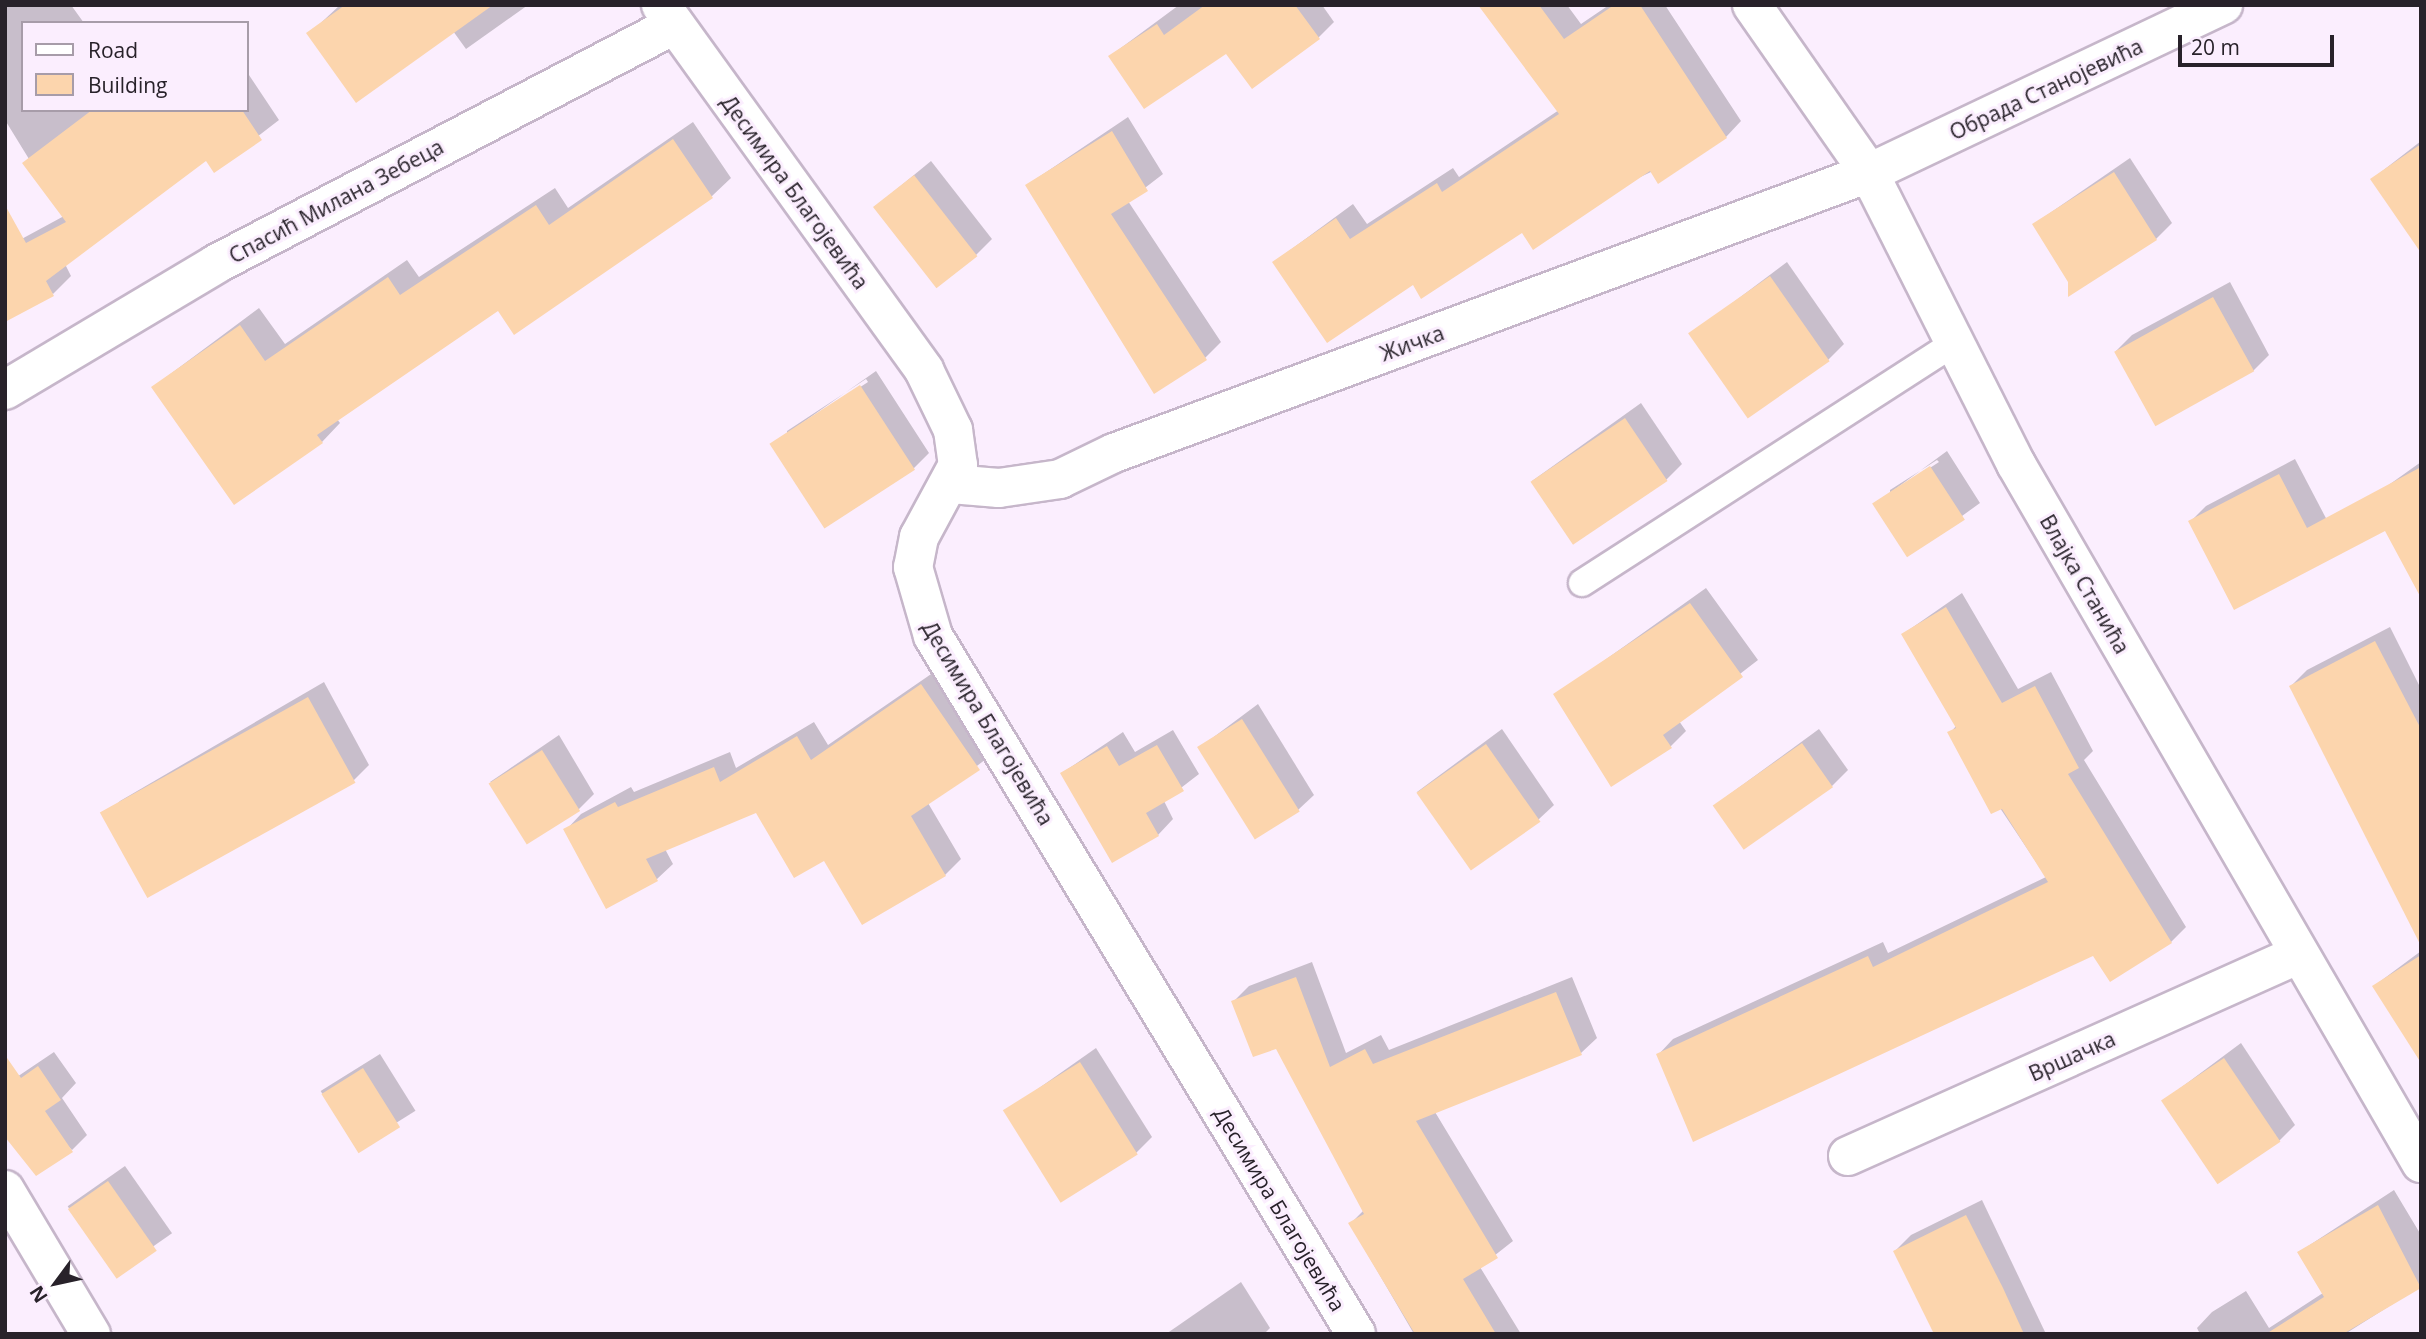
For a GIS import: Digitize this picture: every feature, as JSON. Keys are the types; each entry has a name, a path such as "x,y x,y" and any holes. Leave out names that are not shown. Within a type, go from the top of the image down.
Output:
{"street":[{"name":"Влајка Станића","path":"1752,5 1869,173 2016,464 2296,956 2421,1163"},
{"name":"Обрада Станојевића","path":"1869,173 2223,5"},
{"name":"Спасић Милана Зебеца","path":"5,390 216,264 668,15"},
{"name":"Десимира Благојевића","path":"668,15 924,370 953,430 958,465 951,484 919,537 913,567 933,636 1356,1334"},
{"name":"Жичка","path":"951,484 999,488 1059,479 1114,453 1869,173"},
{"name":"Вршачка","path":"1848,1156 2296,956"},
{"path":"5,1190 91,1334"}],"lane":[{"path":"1583,583 1955,343"}],"building":[{"path":"345,5 493,5 356,103 306,33"},
{"path":"1205,5 1295,5 1320,39 1252,89 1226,54 1144,109 1108,56 1157,24 1164,35"},
{"path":"1478,5 1539,5 1564,39 1614,5 1640,5 1727,138 1658,184 1650,171 1533,250 1522,233 1421,299 1413,285 1327,343 1272,262 1336,218 1350,239 1437,183 1442,192 1559,114"},
{"path":"89,112 243,112 262,140 214,173 206,161 46,281 54,296 5,322 5,205 26,243 66,222 22,163"},
{"path":"1112,131 1148,191 1111,214 1207,360 1154,394 1025,185"},
{"path":"673,139 713,198 514,335 498,311 317,435 323,443 234,505 151,387 240,325 265,361 388,277 400,295 536,205 549,225"},
{"path":"2421,144 2421,253 2370,179"},
{"path":"2114,172 2157,240 2068,297 2068,282 2032,224"},
{"path":"914,175 977,256 936,288 873,207"},
{"path":"1770,276 1830,361 1748,419 1688,333"},
{"path":"2213,297 2254,371 2155,426 2114,352"},
{"path":"860,385 915,470 824,529 769,444"},
{"path":"1625,418 1667,481 1573,545 1530,482"},
{"path":"1930,466 1965,520 1907,557 1872,504"},
{"path":"2421,467 2421,598 2385,531 2234,610 2188,521 2279,474 2307,528"},
{"path":"1690,603 1743,677 1663,735 1672,748 1611,787 1553,694"},
{"path":"1946,607 2002,703 2035,686 2079,768 2068,774 2172,943 2110,982 2093,956 1693,1142 1656,1054 1868,956 1873,967 2048,882 2002,809 1991,814 1947,732 1956,728 1901,634"},
{"path":"2375,641 2421,729 2421,946 2289,686"},
{"path":"921,684 980,770 911,816 946,876 862,925 824,861 794,878 756,813 646,859 658,881 606,909 563,829 615,802 618,807 714,767 720,782 797,736 811,760"},
{"path":"308,697 356,783 147,898 100,812"},
{"path":"1242,719 1300,811 1255,840 1197,747"},
{"path":"1802,743 1833,787 1744,850 1713,806"},
{"path":"1486,744 1540,822 1471,871 1416,793"},
{"path":"1157,745 1184,791 1146,813 1159,836 1112,863 1060,773 1107,746 1119,766"},
{"path":"542,750 580,811 527,844 489,783"},
{"path":"2421,955 2421,1063 2372,986"},
{"path":"1296,977 1330,1067 1365,1049 1373,1064 1556,992 1582,1055 1416,1121 1498,1258 1463,1279 1496,1334 1415,1334 1348,1223 1364,1214 1276,1049 1253,1057 1231,1001"},
{"path":"5,1055 21,1078 38,1066 61,1100 45,1111 73,1152 36,1176 5,1137"},
{"path":"2224,1058 2280,1142 2217,1184 2161,1100"},
{"path":"1080,1062 1138,1154 1061,1203 1003,1110"},
{"path":"363,1068 400,1127 359,1153 321,1094"},
{"path":"108,1181 157,1251 117,1279 68,1209"},
{"path":"2378,1205 2421,1288 2343,1334 2266,1334 2324,1297 2297,1252"},
{"path":"1966,1215 2024,1334 1934,1334 1893,1251"}]}
